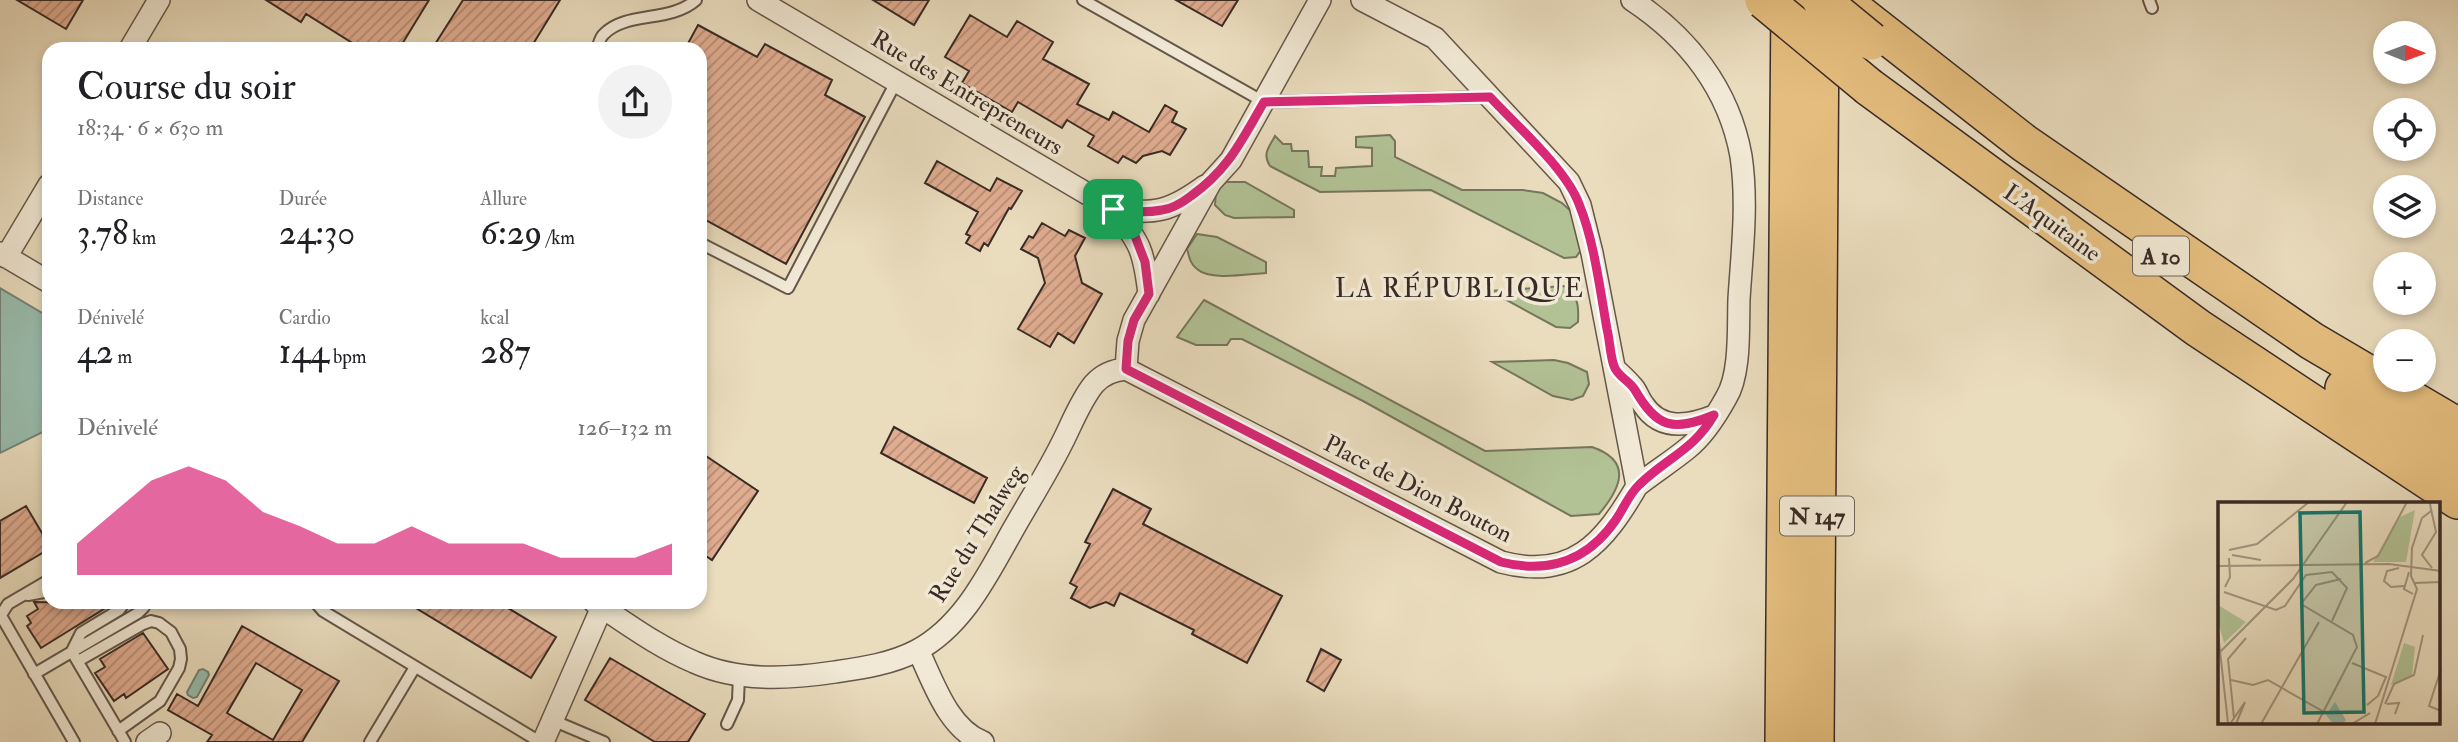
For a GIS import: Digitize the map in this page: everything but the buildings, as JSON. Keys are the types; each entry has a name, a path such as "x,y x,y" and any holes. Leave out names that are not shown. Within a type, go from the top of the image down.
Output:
{"highway":[{"name":"L'Aquitaine","path":"1764,0 1869,87 2198,328 2458,500"},
{"name":"N 147","path":"1784,742 1790,0"},
{"name":"L'Aquitaine","path":"1821,0 1871,32 2017,153 2340,385 2458,462"},
{"name":"N 147","path":"1815,742 1821,0"},
{"path":"1831,0 1830,181 1819,275 1831,380 1832,742"},
{"path":"1841,0 1871,32 2035,151 2312,341 2458,427"},
{"path":"1763,742 1771,661 1776,467 1787,372"}],"street":[{"path":"134,42 159,0"},
{"name":"Rue des Entrepreneurs","path":"758,0 1113,209"},
{"path":"1113,209 1133,212 1164,210 1185,200 1211,182 1231,160 1320,0"},
{"path":"1362,0 1435,37 1569,182 1580,205 1595,264 1637,486 1689,448 1704,432 1728,396 1736,356 1743,202 1741,156 1731,120 1716,86 1698,58 1676,34 1632,0"},
{"path":"1126,369 1128,341 1134,320 1211,182"},
{"path":"42,196 3,255 42,278"},
{"path":"1113,209 1135,236 1145,262 1149,294"},
{"name":"Place de Dion Bouton","path":"1126,369 1501,562 1523,568 1570,561 1590,548 1609,530 1637,486"},
{"name":"Rue du Thalweg","path":"604,609 657,644 696,664 739,675 801,677 865,668 918,650 953,623 978,590 1057,454 1092,386 1114,370 1126,369"},
{"path":"1615,369 1634,387 1642,404 1657,419 1682,425 1714,415"},
{"path":"542,742 596,609"},
{"path":"918,650 945,705 959,724 983,742"}],"lane":[{"path":"600,42 602,35 620,23 653,18 687,8 696,0"},
{"path":"1083,0 1264,102 1490,97"},
{"path":"707,247 788,288 896,82"},
{"path":"42,584 8,604 0,615 74,742"},
{"path":"22,596 42,592"},
{"path":"120,609 81,633 75,656 125,742"},
{"path":"75,656 142,609"},
{"path":"321,609 542,742"},
{"path":"34,674 143,624 151,621 159,623 171,632 180,649 179,668 160,701 118,731"},
{"path":"370,742 415,667"},
{"path":"727,724 738,700 739,675"},
{"path":"552,720 604,742"}],"shaded area":[{"path":"1390,135 1395,141 1395,157 1462,190 1523,190 1543,193 1562,203 1575,215 1581,250 1576,257 1564,258 1431,190 1320,192 1270,166 1267,158 1267,151 1275,136 1283,144 1291,144 1292,151 1308,151 1309,167 1322,167 1321,176 1335,176 1336,168 1372,166 1372,148 1356,147 1356,137"},
{"path":"1226,182 1245,182 1294,210 1294,217 1234,218 1225,215 1215,205 1216,191"},
{"path":"1197,234 1217,237 1266,262 1266,273 1230,276 1203,273 1193,265 1187,249"},
{"path":"1564,286 1575,297 1578,306 1578,322 1570,328 1556,327 1490,291"},
{"path":"0,288 42,313 42,432 0,453"},
{"path":"1204,300 1485,451 1592,447 1605,453 1618,467 1619,476 1613,495 1599,514 1571,516 1363,401 1242,339 1231,339 1227,345 1196,345 1177,337"},
{"path":"1554,360 1587,372 1589,384 1583,396 1572,400 1553,396 1492,362"},
{"path":"203,669 209,675 197,697 193,698 187,692 199,670"}],"district":[{"name":"LA RÉPUBLIQUE","path":"1460,289"}],"route":[{"path":"1490,97 1569,182 1580,205 1615,369 1634,387 1642,404 1657,419 1682,425 1714,415 1704,432 1689,448 1637,486 1609,530 1590,548 1570,561 1548,566 1523,568 1501,562 1126,369 1128,341 1134,320 1149,294 1145,262 1135,236 1113,209 1133,212 1164,210 1185,200 1211,182 1231,160 1264,102 1490,97"}]}
